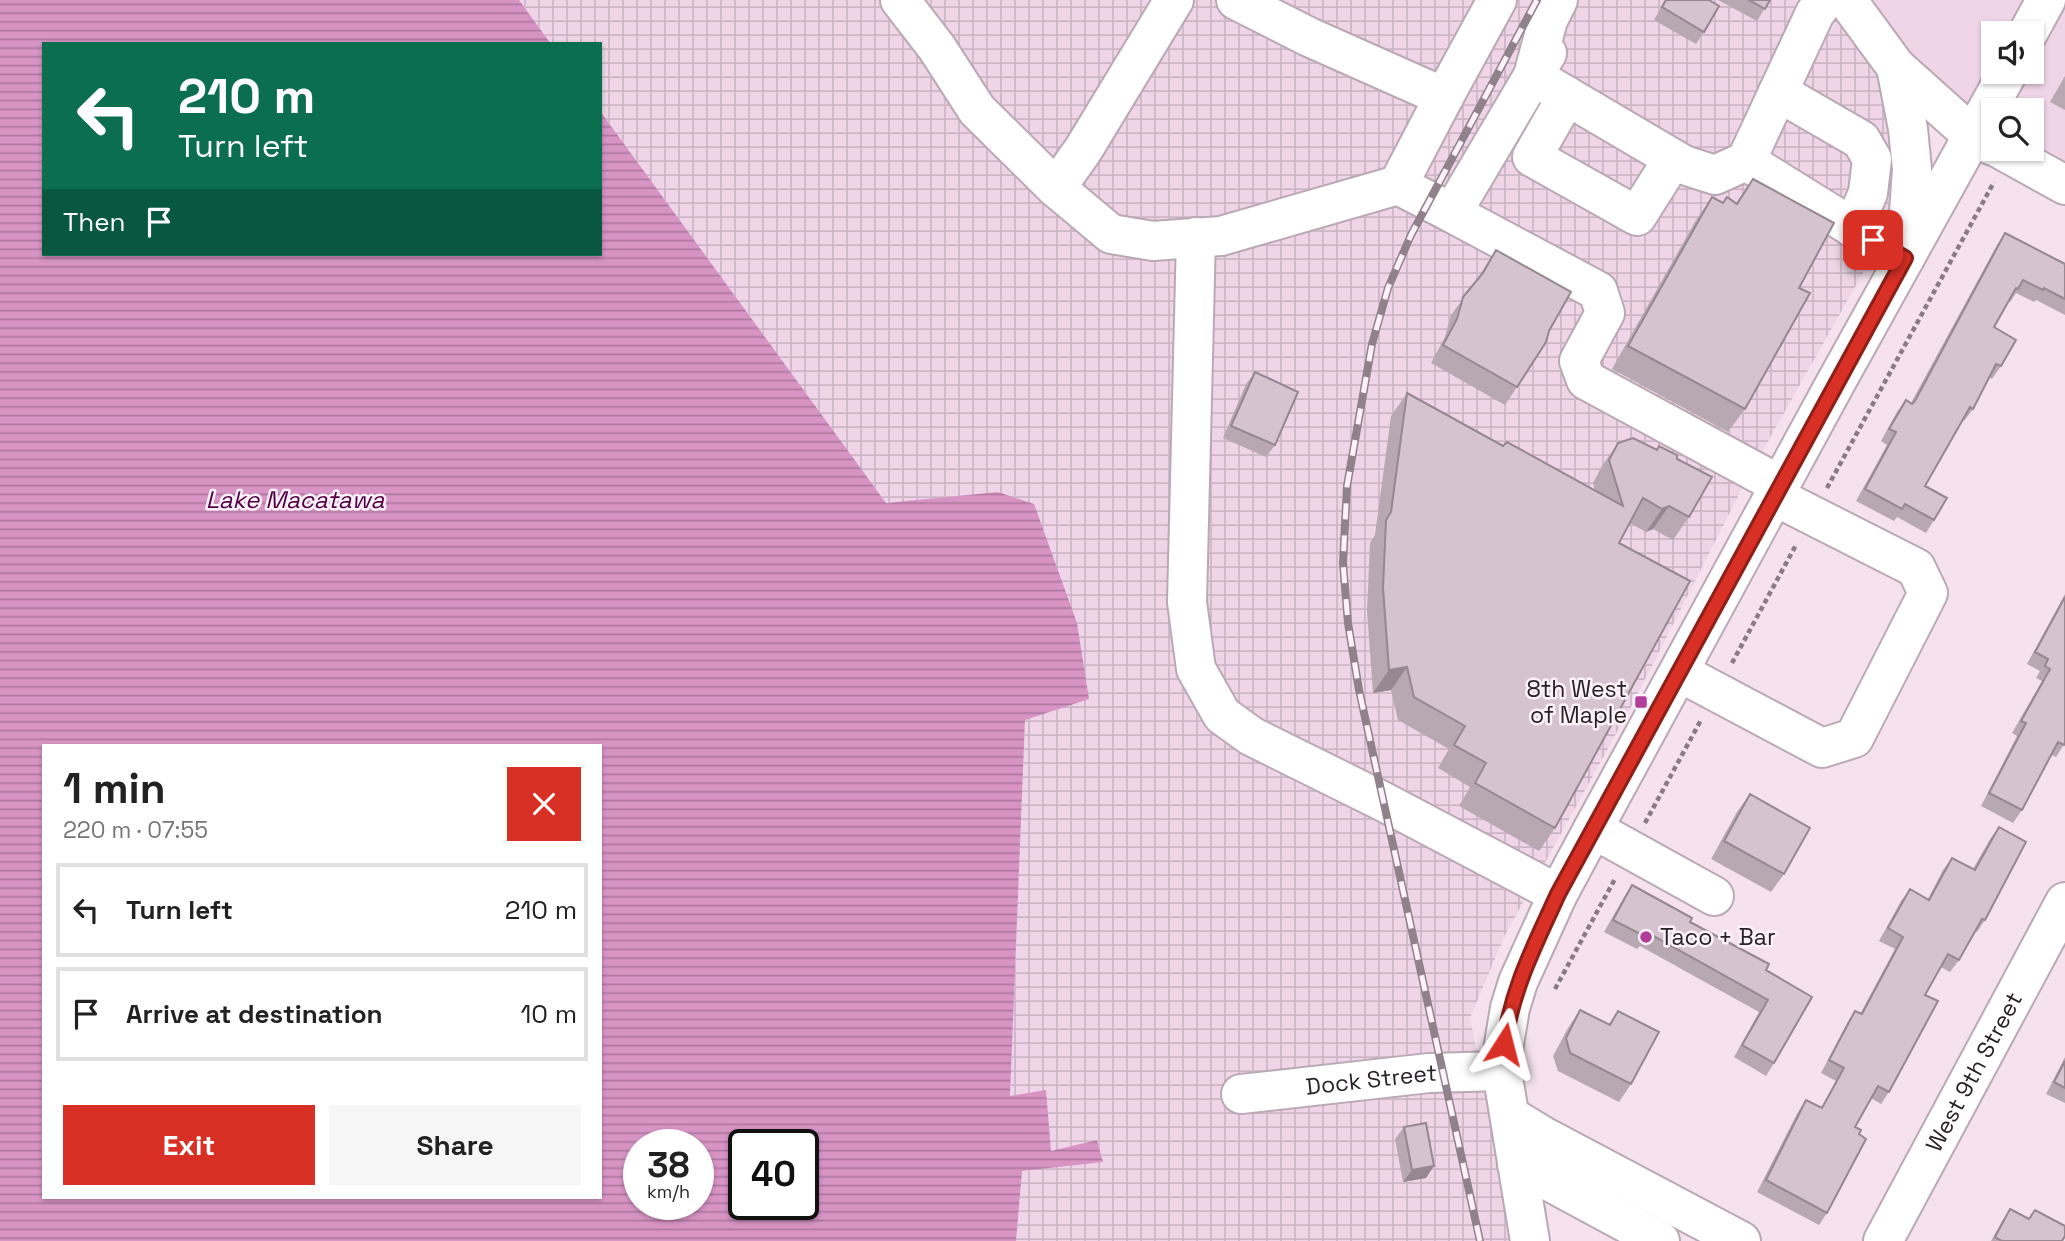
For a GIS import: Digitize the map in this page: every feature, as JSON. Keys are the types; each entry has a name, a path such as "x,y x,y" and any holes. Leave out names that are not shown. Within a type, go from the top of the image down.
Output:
{"street":[{"path":"900,0 937,48 977,110 1056,188 1111,234 1153,241 1221,236 1398,185 1598,291 1605,313 1579,361 1587,380 1777,491 1812,516 1916,568 1928,593 1854,738 1822,748 1679,672"},
{"path":"1056,188 1083,150 1174,0"},
{"path":"1236,0 1308,37 1444,97"},
{"path":"1398,185 1497,0"},
{"path":"1533,76 1548,20 1558,0"},
{"path":"1452,213 1578,0"},
{"path":"1533,76 1672,159 1714,175 1746,161 1815,13 1825,0"},
{"path":"1847,0 1896,66 1981,135"},
{"path":"2035,21 2046,0"},
{"path":"1896,66 1908,129 1912,169 1905,258"},
{"path":"1778,92 1861,140 1872,159 1868,193 1853,228"},
{"path":"1567,96 1532,157 1637,216 1672,159"},
{"path":"1746,161 1905,258"},
{"path":"1530,1241 1502,1071 1510,1009 1518,982 1558,894 1905,258 1982,161"},
{"path":"2021,161 2065,185"},
{"path":"1196,237 1187,602 1196,669 1222,715 1251,736 1384,802 1558,894"},
{"path":"1593,829 1714,896"},
{"name":"West 9th Street","path":"1883,1241 2065,902"},
{"name":"Dock Street","path":"1241,1094 1429,1073 1502,1071"},
{"path":"1510,1116 1741,1241"},
{"path":"1517,1164 1660,1241"}],"path":[{"path":"1554,989 1980,207 1991,161"}],"shaded area":[{"path":"519,0 1847,0 1896,67 1912,186 1749,475 1632,705 1505,935 1470,1018 1515,1241 1016,1241 1022,1171 1103,1161 1097,1140 1050,1152 1010,1096 1025,720 998,492 886,504 602,114 602,42 550,42"},
{"path":"1847,0 2065,0 2065,185 2043,161 2044,98 1981,98 1981,134"}],"water":[{"name":"Lake Macatawa","path":"0,0 519,0 550,42 42,42 42,256 602,256 602,114 886,503 998,492 1034,504 1077,623 1089,699 1025,720 1010,1096 1046,1090 1051,1151 1097,1140 1103,1162 1022,1171 1016,1241 0,1241"}],"building":[{"path":"1666,0 1709,0 1719,6 1704,32 1662,7"},
{"path":"1749,0 1770,0 1765,9"},
{"path":"1753,179 1834,223 1799,288 1810,293 1745,409 1628,346 1712,197 1723,203 1727,197 1737,204"},
{"path":"2005,233 2065,264 2065,299 2023,280 2018,289 2016,288 1994,327 2016,340 2001,366 1996,364 1973,409 1970,407 1925,486 1947,498 1934,520 1905,504 1902,509 1865,489 1896,432 1889,429 1906,400 1912,404 1915,401"},
{"path":"1496,250 1571,292 1549,331 1546,342 1517,387 1443,345 1457,319 1463,297 1483,273"},
{"path":"1255,372 1298,392 1275,445 1231,426"},
{"path":"1407,393 1503,446 1507,442 1623,506 1609,460 1618,443 1633,438 1657,450 1659,446 1677,455 1677,459 1712,477 1689,517 1669,506 1662,509 1643,498 1619,543 1690,581 1555,828 1475,783 1486,763 1454,745 1465,726 1414,697 1407,667 1389,670 1383,588 1386,520 1391,512"},
{"path":"2065,597 2065,743 2064,745 2058,742 2022,810 1989,793 2026,723 2021,721 2050,669 2045,666 2048,659 2035,652"},
{"path":"1750,794 1810,828 1784,874 1724,841"},
{"path":"1999,827 2026,842 1985,920 1982,919 1959,960 1948,954 1925,995 1938,1001 1889,1092 1878,1086 1855,1127 1861,1130 1859,1134 1866,1139 1827,1213 1766,1180 1806,1100 1822,1108 1844,1068 1829,1060 1855,1011 1862,1014 1903,937 1888,928 1910,889 1929,900 1952,858 1975,870"},
{"path":"1632,885 1692,918 1690,922 1769,964 1766,970 1812,997 1774,1063 1742,1045 1768,1000 1648,933 1646,937 1613,920"},
{"path":"1580,1010 1610,1025 1618,1011 1659,1032 1631,1084 1570,1053 1566,1038"},
{"path":"2065,1061 2065,1088 2054,1082"},
{"path":"1426,1123 1434,1166 1412,1170 1404,1127"},
{"path":"2010,1209 2029,1219 2035,1210 2065,1226 2065,1236 2062,1241 2002,1241 1995,1237"}],"railway":[{"path":"1480,1241 1359,690 1348,623 1343,563 1347,486 1372,344 1388,288 1411,235 1537,0"}],"place":[{"name":"8th West of Maple","path":"1641,702"},
{"name":"Taco + Bar","path":"1646,937"}],"route":[{"path":"1504,1044 1518,982 1558,894 1905,258 1873,240"}]}
